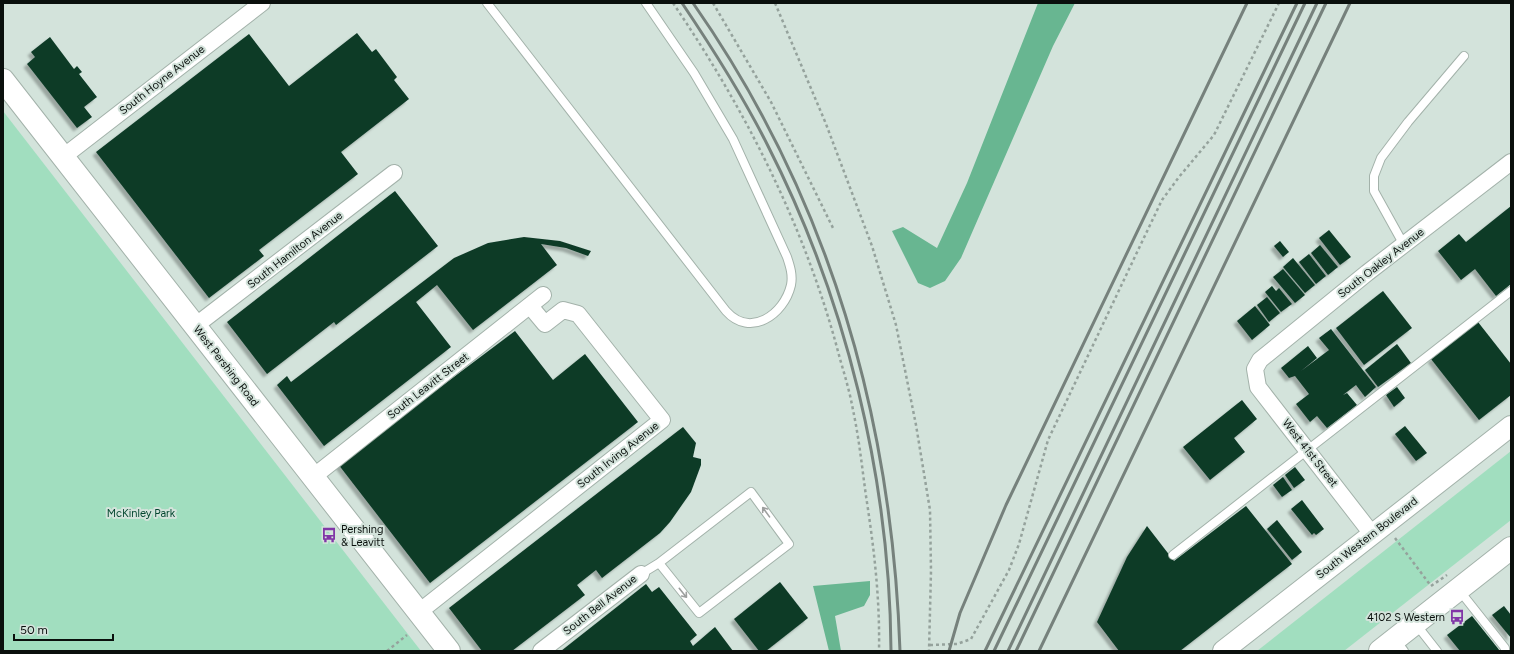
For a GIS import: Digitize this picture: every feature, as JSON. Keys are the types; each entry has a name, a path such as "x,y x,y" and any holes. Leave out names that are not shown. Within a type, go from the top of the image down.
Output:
{"main road":[{"name":"West Pershing Road","path":"3,80 419,612 444,649"},
{"path":"1393,647 1415,623 1511,548"}],"street":[{"name":"South Hoyne Avenue","path":"63,157 262,3"},
{"name":"South Oakley Avenue","path":"1255,369 1260,360 1511,162"},
{"name":"South Hamilton Avenue","path":"195,326 394,173"},
{"name":"South Leavitt Street","path":"314,477 543,295"},
{"name":"South Irving Avenue","path":"419,612 662,420 578,314 563,310 545,324 530,306"},
{"name":"West 41st Street","path":"1255,369 1258,387 1372,534"},
{"name":"South Western Boulevard","path":"1223,651 1511,426"},
{"name":"South Bell Avenue","path":"541,651 641,574"}],"lane":[{"path":"487,3 726,311 736,321 754,324 776,311 789,291 791,283 791,270 787,257 733,139 694,73 646,3"},
{"path":"1404,245 1374,191 1374,176 1385,152 1408,122 1464,56"},
{"path":"1173,555 1511,291"},
{"path":"641,574 659,562 750,492 789,544 699,613 659,562"},
{"path":"1459,589 1505,648 1505,651"},
{"path":"1415,623 1437,651"}],"path":[{"path":"673,3 725,85 756,140 785,199 812,269 833,331 853,409 866,490 877,568 879,651"},
{"path":"713,3 772,102 833,228"},
{"path":"775,3 826,124 870,238 896,324 916,425 930,510 929,651"},
{"path":"930,645 957,644 971,639 1009,570 1019,544 1048,440 1140,246 1162,200 1214,135 1279,3"},
{"path":"1395,538 1431,586"},
{"path":"387,651 406,635"}],"green space":[{"path":"1038,3 1075,3 1053,46 961,258 945,281 930,288 918,283 892,231 903,227 937,248 967,183"},
{"name":"McKinley Park","path":"3,111 421,651 3,651"},
{"path":"1511,451 1511,520 1344,651 1257,651"},
{"path":"870,581 870,595 864,606 835,616 841,651 829,651 813,586"}],"building":[{"path":"357,33 372,52 376,49 397,77 394,80 409,99 341,152 358,174 259,250 264,256 209,298 96,152 249,34 289,86"},
{"path":"50,37 74,69 77,66 82,72 79,74 97,97 84,107 92,117 77,128 27,64 35,57 31,52"},
{"path":"395,191 438,246 336,325 334,322 267,374 227,322"},
{"path":"1511,206 1511,284 1496,296 1475,269 1461,280 1438,251 1459,234 1466,242"},
{"path":"1329,230 1351,257 1340,265 1319,238"},
{"path":"524,237 560,241 591,251 588,256 566,248 541,244 557,265 473,330 437,285 416,302 451,347 324,446 277,385 287,376 291,382 454,258 488,243"},
{"path":"1280,241 1289,252 1283,257 1274,246"},
{"path":"1320,245 1338,267 1328,275 1311,253"},
{"path":"1309,254 1326,276 1316,284 1299,262"},
{"path":"1293,258 1315,285 1305,293 1283,267"},
{"path":"1283,269 1305,295 1295,303 1273,277"},
{"path":"1272,286 1276,291 1279,288 1292,304 1281,312 1265,292"},
{"path":"1383,291 1412,328 1364,365 1336,328"},
{"path":"1267,297 1280,313 1269,322 1257,305"},
{"path":"1255,306 1270,325 1252,340 1237,321"},
{"path":"1478,322 1511,364 1511,395 1479,420 1431,359"},
{"path":"1331,329 1376,387 1365,397 1356,385 1343,395 1347,393 1357,405 1327,428 1317,416 1310,422 1296,404 1309,394 1295,376 1289,378 1281,368 1308,346 1317,358 1301,371 1329,350 1319,338"},
{"path":"515,331 553,380 585,354 638,422 430,583 338,464"},
{"path":"1397,344 1411,363 1378,387 1365,370"},
{"path":"1397,387 1405,398 1394,407 1386,395"},
{"path":"1242,400 1257,419 1234,438 1245,452 1210,480 1183,447"},
{"path":"1405,426 1427,453 1416,461 1395,434"},
{"path":"683,427 696,443 693,457 701,459 701,465 691,492 670,522 660,533 602,578 596,570 577,585 585,595 512,651 482,651 449,608"},
{"path":"1295,467 1305,480 1294,488 1285,475"},
{"path":"1283,477 1292,490 1282,497 1273,485"},
{"path":"1302,500 1324,529 1316,535 1314,533 1312,535 1291,509"},
{"path":"1246,506 1292,564 1180,651 1119,651 1097,622 1127,557 1147,526 1174,561"},
{"path":"1277,520 1302,552 1292,560 1267,529"},
{"path":"780,582 808,618 766,651 759,651 734,619"},
{"path":"646,584 652,592 659,587 697,635 690,641 693,646 715,627 733,651 561,651"},
{"path":"1504,606 1511,615 1511,638 1492,615"},
{"path":"1472,616 1500,651 1460,651 1447,635"}],"railway":[{"path":"682,3 727,73 768,146 796,205 820,265 841,328 858,391 872,456 882,521 889,586 891,651"},
{"path":"693,3 740,77 781,153 816,231 844,312 867,394 883,478 894,564 900,651"},
{"path":"949,651 960,613 1006,505 1247,3"},
{"path":"985,651 1297,3"},
{"path":"994,651 1305,3"},
{"path":"1008,651 1317,3"},
{"path":"1016,651 1326,3"},
{"path":"1039,651 1350,3"}],"place":[{"name":"Pershing & Leavitt","path":"329,535"},
{"name":"4102 S Western","path":"1457,617"}]}
